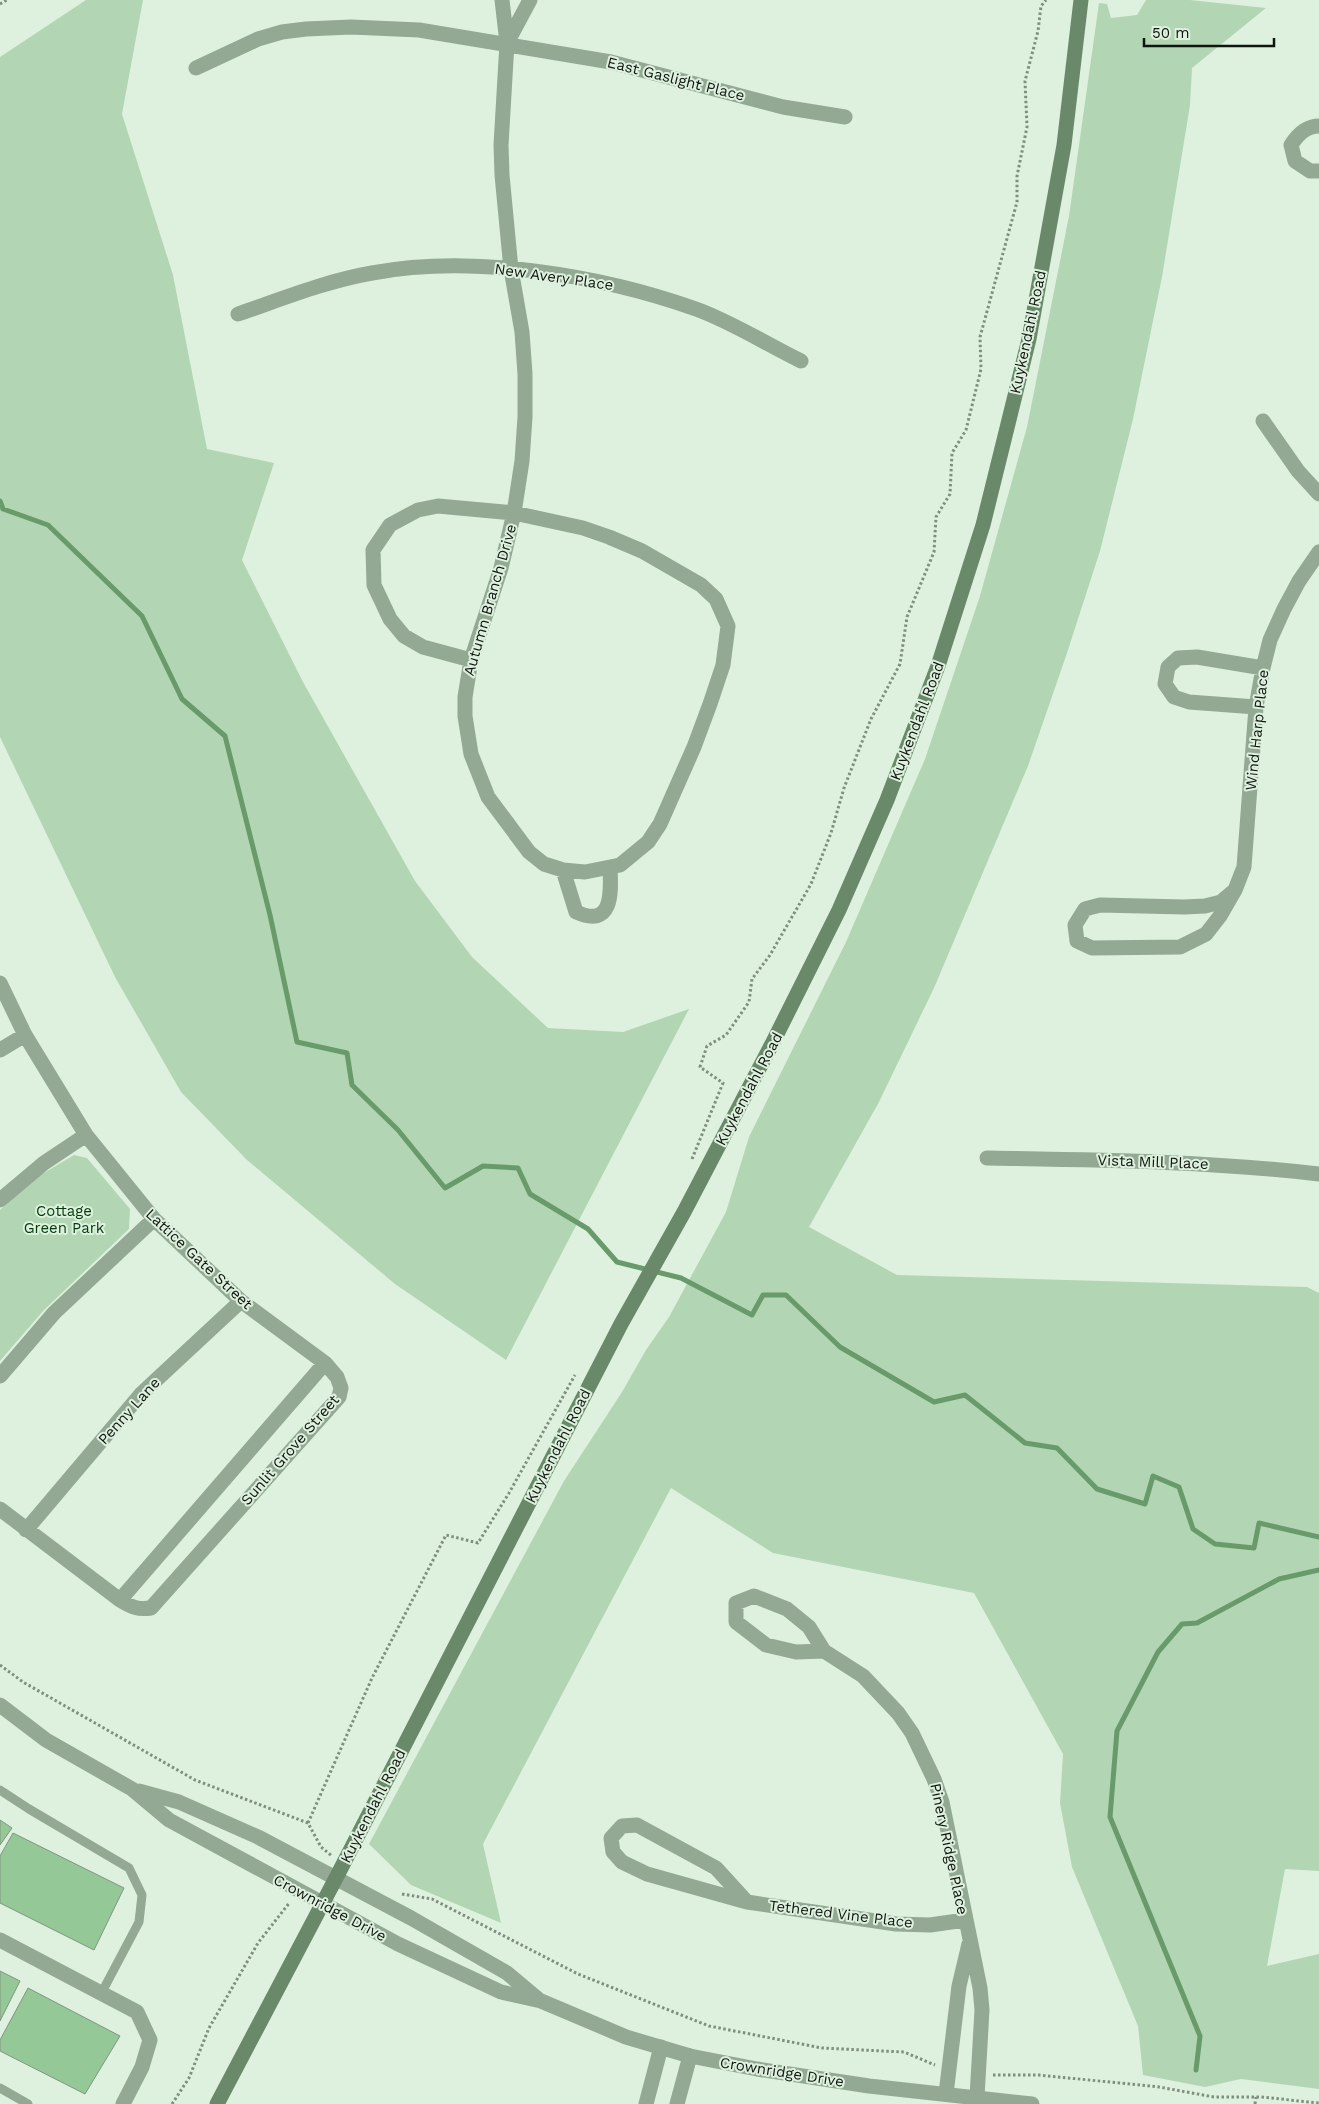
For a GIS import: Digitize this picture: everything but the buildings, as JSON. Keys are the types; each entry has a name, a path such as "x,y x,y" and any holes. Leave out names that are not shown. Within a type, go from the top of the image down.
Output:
{"main road":[{"name":"Kuykendahl Road","path":"217,2104 340,1872 621,1324 684,1212 773,1042 839,910 887,800 938,666 983,525 1029,339 1064,145 1081,0"}],"street":[{"name":"Autumn Branch Drive","path":"502,0 507,43 501,145 511,269 522,332 525,374 522,461 514,514 501,568 471,660 465,697 465,716 471,754 488,797 529,852 544,864 563,870 585,872 620,865 648,842 660,824 694,747 723,665 728,626 716,599 701,584 642,551 583,528 514,514"},
{"name":"Autumn Branch Drive","path":"507,43 530,0"},
{"name":"East Gaslight Place","path":"196,68 258,39 306,28 351,27 419,30 507,43 611,62 783,107 845,117"},
{"path":"1319,126 1314,126 1298,133 1291,144 1295,161 1310,171 1319,171"},
{"name":"New Avery Place","path":"238,314 332,282 372,273 420,267 511,269 613,285 657,297 697,310 801,361"},
{"path":"1263,420 1298,471 1319,494"},
{"path":"471,660 423,647 404,636 390,619 374,584 373,550 390,525 418,510 438,506 514,514"},
{"name":"Wind Harp Place","path":"1235,890 1221,902 1206,906 1184,908 1100,905 1085,909 1075,925 1077,940 1092,948 1180,947 1206,934 1220,916 1235,890 1244,868 1256,707 1270,640 1299,580 1319,552"},
{"path":"1256,707 1189,702 1174,697 1165,684 1168,667 1178,658 1197,657 1263,668"},
{"path":"563,870 576,912 583,916 593,916 602,913 608,906 611,897 610,867"},
{"name":"Lattice Gate Street","path":"0,983 25,1035 86,1135 154,1219 241,1301 325,1363"},
{"path":"0,1050 25,1035"},
{"path":"0,1200 44,1163 86,1135"},
{"name":"Vista Mill Place","path":"987,1158 1130,1160 1217,1164 1319,1174"},
{"path":"0,1376 54,1313 154,1219"},
{"name":"Penny Lane","path":"26,1530 141,1394 241,1301"},
{"name":"Sunlit Grove Street","path":"325,1363 337,1376 341,1388 339,1397 151,1608 140,1610 120,1600 325,1363"},
{"path":"0,1509 120,1600"},
{"name":"Pinery Ridge Place","path":"824,1651 796,1652 766,1645 736,1622 736,1603 754,1596 787,1608 809,1627 824,1651 863,1676 881,1694 903,1720 924,1755 942,1802 964,1920 980,1988 977,2097"},
{"name":"Crownridge Drive","path":"0,1705 46,1740 132,1789 170,1820 398,1944 501,1992 541,2001 585,2021 690,2056 869,2086 1032,2104"},
{"name":"Crownridge Drive","path":"132,1789 179,1802 258,1837 310,1865 340,1872 411,1918 507,1973 541,2001"},
{"name":"Tethered Vine Place","path":"747,1902 716,1868 653,1832 637,1825 622,1826 611,1838 613,1852 622,1862 630,1866 647,1874 747,1902 896,1924 930,1925 964,1920"},
{"path":"0,1940 137,2012 150,2040 142,2067 123,2104"},
{"name":"Pinery Ridge Place","path":"946,2094 959,1986 969,1942"},
{"path":"646,2104 661,2047"},
{"path":"677,2104 690,2056"}],"lane":[{"path":"0,1790 130,1868 142,1895 139,1922 102,1992"},
{"path":"0,2088 28,2104"}],"path":[{"path":"0,4 7,0"},
{"path":"691,1162 723,1083 700,1068 707,1046 726,1035 749,1002 752,979 770,955 811,884 831,833 844,788 871,719 900,664 906,617 934,552 936,517 950,494 952,453 966,430 981,369 980,337 1016,202 1017,176 1027,127 1024,81 1038,31 1041,6 1046,0"},
{"path":"308,1823 372,1678 446,1535 478,1543 509,1493 578,1370"},
{"path":"0,1665 23,1682 195,1780 308,1823 321,1847 340,1872"},
{"path":"310,1865 321,1847"},
{"path":"172,2104 189,2078 209,2028 258,1943 289,1904 297,1890"},
{"path":"395,1893 432,1899 578,1974 709,2026 822,2048 904,2052 940,2068 948,2069"},
{"path":"978,2073 992,2075 1039,2075 1159,2087 1214,2098 1256,2098 1319,2103"},
{"path":"1255,2104 1256,2098"}],"green space":[{"path":"86,0 143,0 122,114 173,275 207,449 274,463 242,560 303,682 415,881 472,957 548,1028 623,1032 689,1009 506,1360 395,1284 247,1160 181,1092 115,977 0,737 0,57"},
{"path":"1146,0 1190,0 1266,8 1192,68 1190,105 1162,277 1133,419 1100,551 1066,656 1028,766 934,988 879,1102 809,1227 897,1275 1307,1287 1319,1293 1319,1871 1285,1869 1267,1966 1319,1954 1319,2089 1241,2079 1205,2087 1143,2075 1138,2026 1072,1867 1060,1803 1063,1754 974,1593 773,1553 671,1488 483,1844 501,1923 411,1885 369,1844 564,1481 622,1392 646,1350 669,1317 726,1212 749,1137 846,942 925,759 980,596 1027,427 1069,216 1099,3 1107,4 1111,18 1137,15"},
{"name":"Cottage Green Park","path":"74,1155 87,1158 130,1209 129,1229 44,1310 0,1361 0,1210 32,1180"}],"waterway":[{"path":"0,501 3,509 48,525 142,616 182,699 225,736 270,915 297,1042 347,1053 352,1085 398,1130 445,1188 483,1166 518,1168 530,1194 588,1229 617,1262 681,1278 752,1315 763,1295 786,1295 840,1347 934,1402 965,1395 1025,1443 1057,1448 1097,1489 1145,1504 1153,1476 1179,1487 1193,1529 1215,1544 1254,1548 1259,1523 1319,1537"},
{"path":"1196,2070 1200,2036 1110,1817 1117,1731 1158,1652 1182,1624 1197,1623 1279,1579 1319,1570"}]}
